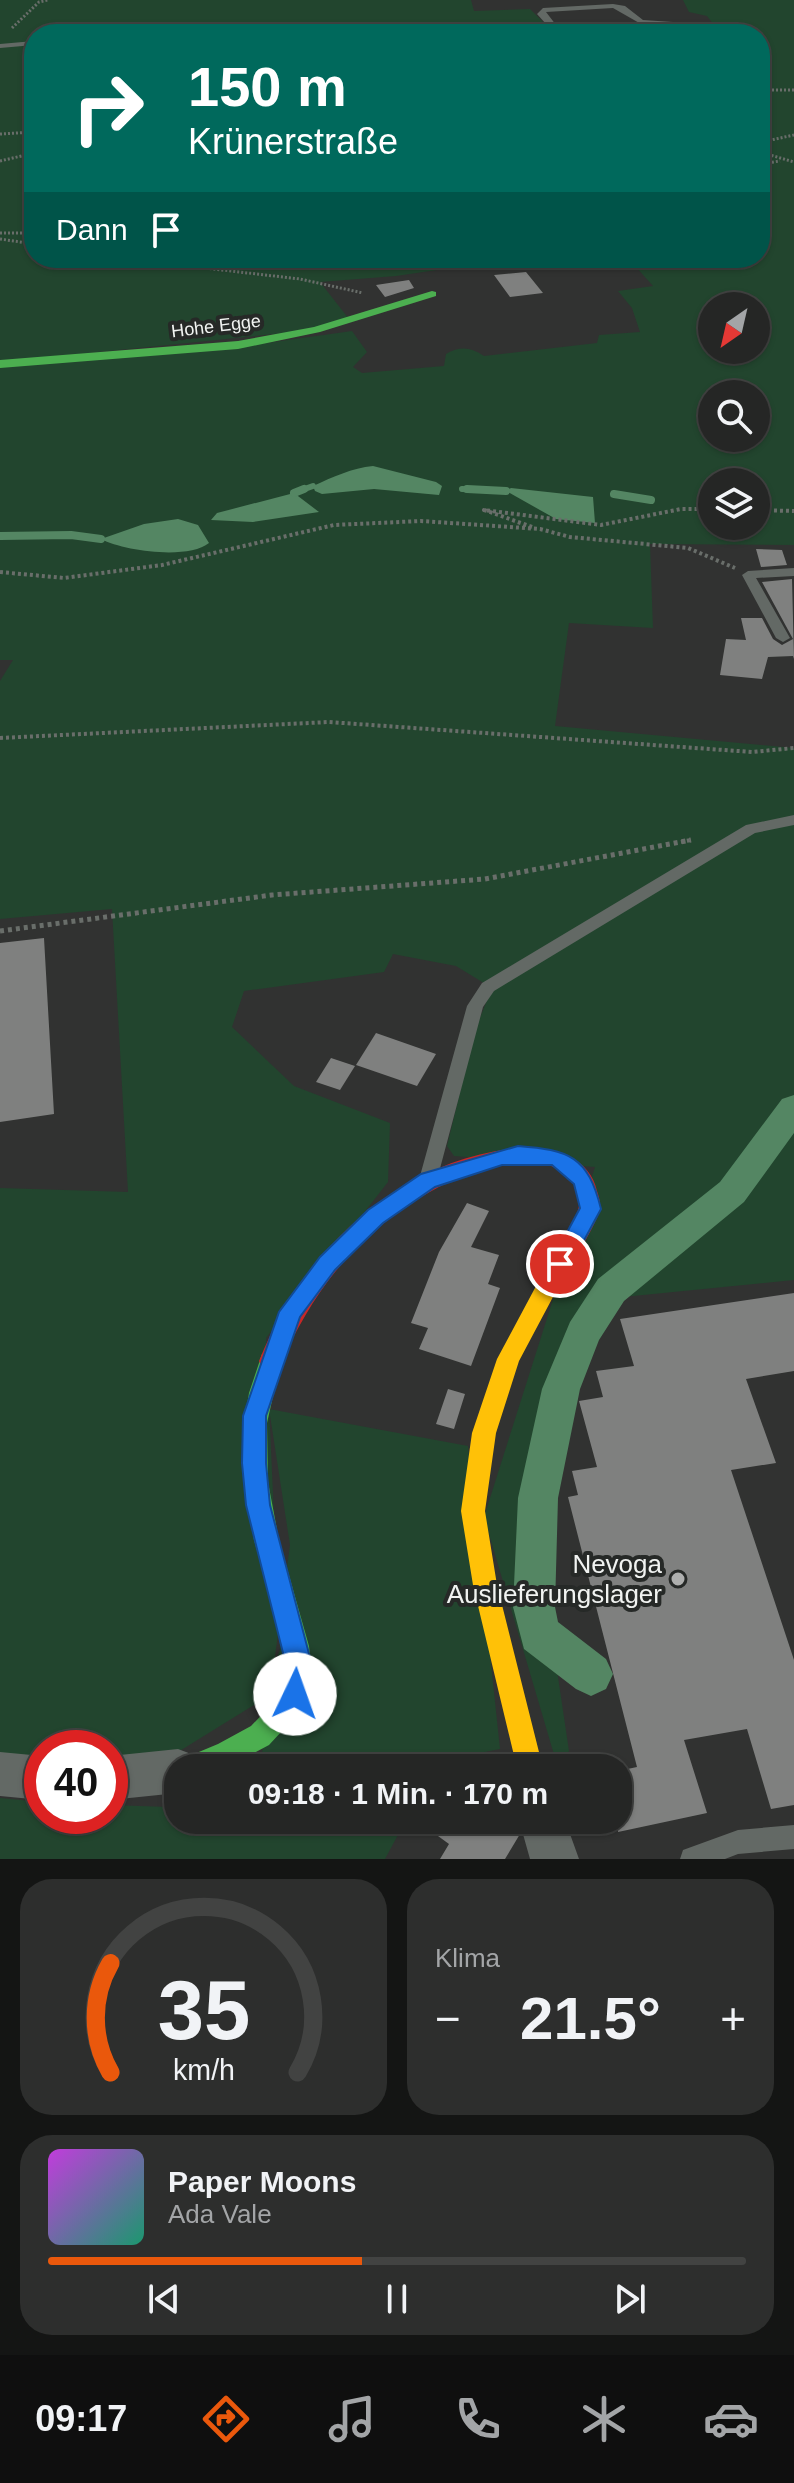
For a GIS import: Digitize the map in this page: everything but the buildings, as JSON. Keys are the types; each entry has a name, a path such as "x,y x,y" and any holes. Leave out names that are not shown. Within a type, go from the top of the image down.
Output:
{"street":[{"name":"Hohe Egge","path":"0,364 238,345 316,330 432,294"},
{"path":"228,1754 254,1744 280,1720 295,1694 300,1669 258,1505 254,1463 255,1416 290,1312 327,1263 376,1216 428,1180 507,1156 557,1157 583,1180 590,1209 508,1359 484,1433 473,1511 485,1585 527,1754"},
{"path":"128,1776 164,1772"},
{"path":"0,1774 24,1776"},
{"path":"545,1834 556,1859"}],"lane":[{"path":"550,24 541,14 543,10 613,6 641,22 669,22"},
{"path":"0,46 24,44"},
{"path":"783,638 748,575 794,572"},
{"path":"428,1180 475,1006 488,987 751,829 794,820"},
{"path":"692,1859 738,1842 794,1837"}],"path":[{"path":"9,30 39,2 48,0"},
{"path":"770,90 794,90"},
{"path":"0,134 24,133"},
{"path":"770,141 794,135"},
{"path":"0,161 24,155"},
{"path":"770,155 781,161"},
{"path":"770,163 794,162"},
{"path":"0,233 24,233"},
{"path":"0,239 24,243"},
{"path":"205,268 346,287 398,305"},
{"path":"698,509 681,509 601,525 565,523 528,513 484,510 570,537 688,548 709,554 748,575"},
{"path":"770,510 794,511"},
{"path":"0,572 64,578 134,569 334,525 421,521 540,529"},
{"path":"0,738 329,722 752,752 794,748"},
{"path":"0,931 272,895 485,879 751,829"}],"shaded area":[{"path":"0,0 471,0 474,11 530,9 545,24 24,24 24,268 450,268 320,282 349,319 304,331 0,362"},
{"path":"683,0 794,0 794,545 650,544 653,628 569,623 555,726 794,748 794,1280 623,1297 527,1468 569,1751 567,1754 554,1754 484,1517 595,1167 454,1156 447,1146 475,1030 492,988 456,966 393,954 384,972 244,991 232,1027 294,1086 390,1123 388,1182 266,1338 280,1650 259,1702 178,1752 128,1757 128,1730 24,1730 24,1757 0,1755 0,1188 128,1192 112,909 0,919 0,681 13,660 0,660 0,367 237,347 352,331 367,352 353,367 362,373 444,366 446,354 461,349 470,349 484,356 597,343 599,335 640,332 632,308 618,291 653,286 637,268 770,268 770,24 713,24 707,16 689,12"},
{"path":"373,466 436,482 442,486 439,495 374,489 322,494 315,491 313,486 350,471"},
{"path":"511,488 593,497 595,523 556,519 506,491"},
{"path":"294,493 319,512 253,522 211,520 217,513"},
{"path":"178,519 198,525 209,543 186,551 156,552 101,539 144,524"},
{"path":"269,1409 468,1446 500,1749 475,1754 262,1754 290,1545"},
{"path":"0,1798 24,1800 24,1834 128,1834 128,1806 164,1807 164,1834 398,1834 385,1859 0,1859"}],"waterway":[{"path":"299,491 313,486"},
{"path":"299,491 304,489"},
{"path":"462,489 506,491 467,489"},
{"path":"294,493 299,491"},
{"path":"614,494 651,500"},
{"path":"0,536 71,535 101,539"},
{"path":"591,1674 539,1634 534,1607 538,1498 561,1389 583,1333 611,1290 732,1192 794,1108"}],"traffic: fast":[{"path":"0,364 238,345 316,330 432,294"},
{"path":"227,1754 274,1723 294,1692 299,1672 297,1646 266,1540 256,1482 256,1423 270,1361"}],"traffic: slow":[{"path":"527,1754 485,1585 473,1511 484,1433 508,1359 551,1280"}],"traffic: jam":[{"path":"270,1361 290,1317 307,1290 357,1233 423,1184 482,1161 506,1156 551,1158 569,1165 583,1179 590,1209 551,1280"}],"place":[{"name":"Nevoga Auslieferungslager","path":"678,1579"}],"route":[{"path":"295,1694 300,1669 294,1635 258,1505 254,1463 255,1416 290,1312 327,1263 376,1216 428,1180 486,1160 518,1154 557,1157 583,1180 590,1209 560,1264"}]}
